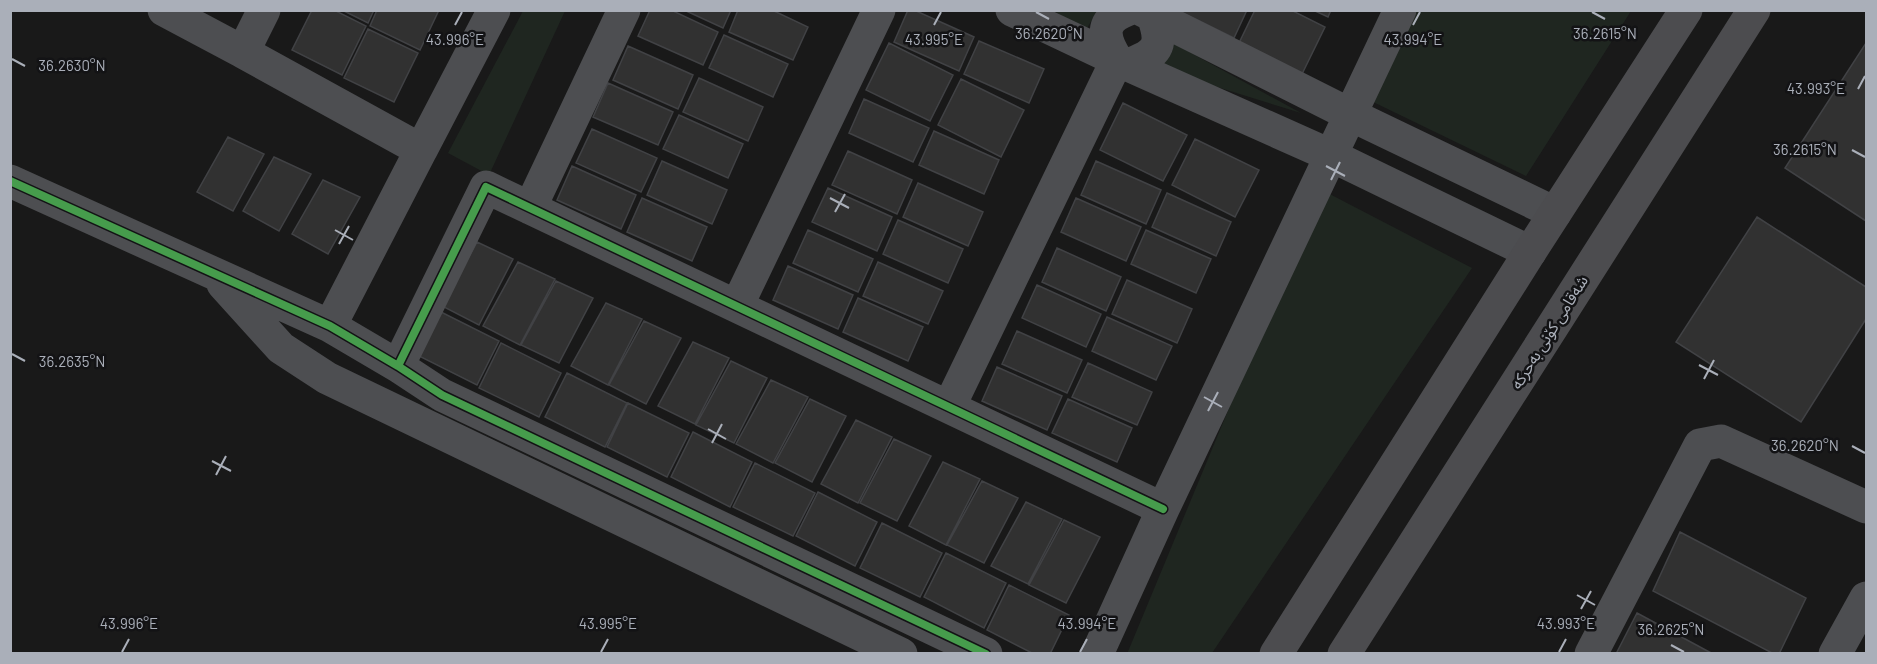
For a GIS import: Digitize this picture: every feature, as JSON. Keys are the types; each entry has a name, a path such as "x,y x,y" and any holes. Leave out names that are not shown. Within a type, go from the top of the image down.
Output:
{"street":[{"path":"164,10 421,150"},
{"path":"243,52 264,10"},
{"path":"330,326 494,10"},
{"path":"530,208 624,10"},
{"path":"737,306 879,10"},
{"path":"1012,10 1332,156 1530,252"},
{"path":"1097,654 1163,509 1400,10"},
{"path":"1276,654 1686,10"},
{"name":"شەقامی کۆنی بەحرکە","path":"1344,654 1754,10"},
{"path":"1122,62 1146,58 1157,47 1159,32 1142,12"},
{"path":"1122,62 1107,44 1107,28 1116,15 1142,12 1555,213"},
{"path":"949,407 1122,62"},
{"path":"10,181 330,326 442,395 986,654"},
{"path":"398,366 486,187 1163,509"},
{"path":"210,272 239,300 281,348 327,378 901,654"},
{"path":"1591,654 1700,445 1721,441 1866,507"},
{"path":"1835,654 1866,598"}],"shaded area":[{"path":"523,11 565,11 489,175 448,153"},
{"path":"1054,11 1097,11 1086,30"},
{"path":"1409,11 1631,11 1526,176 1367,99"},
{"path":"1171,42 1301,113 1159,69"},
{"path":"1320,189 1472,268 1212,653 1127,654"}],"building":[{"path":"312,10 334,10 366,26 342,75 292,50"},
{"path":"342,10 374,10 368,23"},
{"path":"377,10 439,10 420,50 370,26"},
{"path":"650,10 671,10 718,32 703,65 638,36"},
{"path":"684,10 731,10 723,28"},
{"path":"738,10 772,10 808,27 793,60 729,32"},
{"path":"908,10 914,10 974,37 959,71 894,42"},
{"path":"1177,10 1247,10 1234,38"},
{"path":"1255,10 1291,10 1325,27 1302,74 1239,43"},
{"path":"1313,10 1331,10 1328,17"},
{"path":"368,29 418,53 394,102 344,78"},
{"path":"724,35 788,64 773,97 709,68"},
{"path":"979,41 1044,69 1029,103 964,74"},
{"path":"889,43 953,75 930,121 866,90"},
{"path":"1866,43 1866,221 1785,168"},
{"path":"628,46 693,75 678,109 613,80"},
{"path":"699,78 763,107 748,141 683,112"},
{"path":"961,79 1024,110 1001,157 938,125"},
{"path":"608,83 673,112 658,145 593,117"},
{"path":"864,99 929,128 913,162 849,133"},
{"path":"1123,103 1187,135 1163,181 1100,150"},
{"path":"679,115 743,144 728,178 663,149"},
{"path":"592,129 657,158 641,192 576,163"},
{"path":"934,131 999,160 984,194 919,165"},
{"path":"228,137 264,154 233,211 197,192"},
{"path":"1195,139 1259,170 1235,217 1172,185"},
{"path":"848,151 912,180 897,214 832,185"},
{"path":"274,157 311,174 279,231 243,211"},
{"path":"662,161 727,190 712,224 647,195"},
{"path":"1096,161 1161,190 1146,224 1081,195"},
{"path":"572,166 636,195 621,229 557,200"},
{"path":"323,180 360,197 328,254 292,234"},
{"path":"918,183 983,212 968,246 903,217"},
{"path":"828,188 892,217 877,251 812,222"},
{"path":"1167,193 1231,222 1216,256 1152,227"},
{"path":"642,198 707,227 692,261 627,232"},
{"path":"1076,198 1141,227 1126,261 1061,232"},
{"path":"1757,217 1866,287 1866,319 1801,422 1676,342"},
{"path":"898,220 963,249 948,283 883,254"},
{"path":"808,230 873,259 858,292 793,263"},
{"path":"1146,230 1211,259 1196,293 1131,264"},
{"path":"477,242 513,259 479,325 442,306"},
{"path":"1057,248 1121,277 1106,311 1042,282"},
{"path":"518,262 555,279 520,345 483,326"},
{"path":"878,262 943,291 928,324 863,296"},
{"path":"788,266 853,295 838,329 773,300"},
{"path":"1127,280 1192,309 1177,343 1112,314"},
{"path":"556,281 593,298 559,363 521,345"},
{"path":"1037,285 1101,314 1086,347 1022,318"},
{"path":"858,298 923,327 908,361 843,332"},
{"path":"606,303 642,319 608,385 571,366"},
{"path":"439,311 499,341 477,385 417,355"},
{"path":"1107,317 1172,346 1156,380 1092,351"},
{"path":"644,321 681,338 646,404 609,385"},
{"path":"1017,331 1082,360 1067,393 1002,364"},
{"path":"693,342 729,358 695,424 658,406"},
{"path":"501,343 561,373 539,417 479,388"},
{"path":"731,361 767,378 734,443 696,425"},
{"path":"1088,363 1152,392 1137,425 1072,397"},
{"path":"997,367 1062,396 1047,430 982,401"},
{"path":"567,373 627,403 605,447 545,417"},
{"path":"771,380 808,397 773,463 736,444"},
{"path":"810,399 846,416 812,482 775,463"},
{"path":"1068,399 1132,428 1117,462 1052,433"},
{"path":"628,403 689,433 667,477 607,447"},
{"path":"856,420 892,437 858,503 821,484"},
{"path":"693,432 752,462 730,507 671,477"},
{"path":"894,439 931,456 897,521 860,503"},
{"path":"943,462 980,479 946,545 909,526"},
{"path":"755,463 815,493 793,536 733,507"},
{"path":"982,481 1018,498 984,563 947,545"},
{"path":"818,492 877,522 855,566 796,536"},
{"path":"1026,502 1062,519 1028,584 991,566"},
{"path":"1064,520 1100,537 1066,603 1029,585"},
{"path":"882,523 942,553 920,597 860,568"},
{"path":"1680,532 1806,598 1779,654 1774,654 1653,591"},
{"path":"946,553 1006,583 984,628 924,597"},
{"path":"1009,585 1069,615 1050,654 1034,654 987,630"},
{"path":"1637,613 1713,654 1616,654"}],"cycle path":[{"path":"10,181 330,326 442,395 986,654"},
{"path":"398,366 486,187 1163,509"}]}
